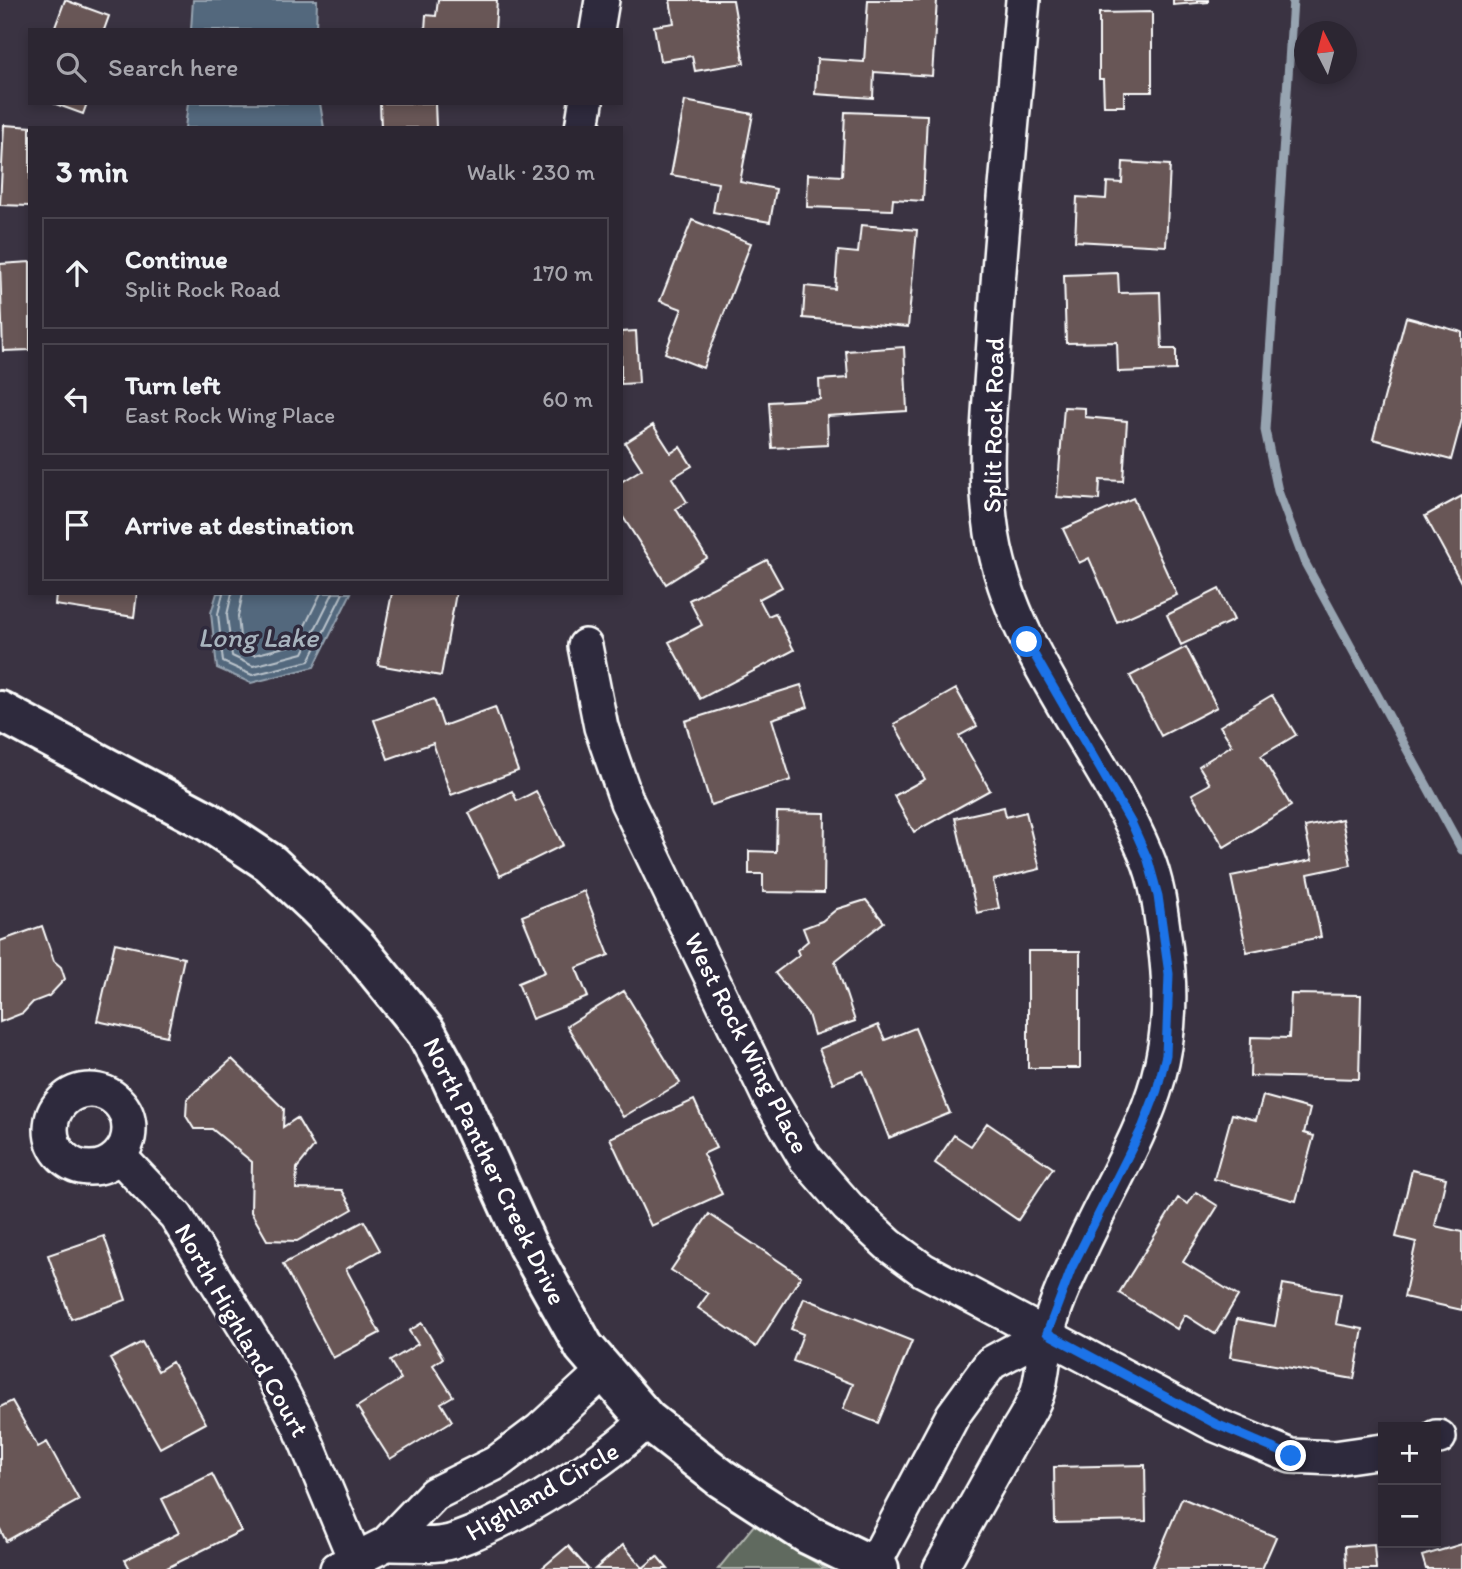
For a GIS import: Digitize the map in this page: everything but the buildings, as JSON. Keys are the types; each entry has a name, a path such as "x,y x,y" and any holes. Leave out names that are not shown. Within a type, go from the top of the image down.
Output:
{"street":[{"path":"597,28 602,0"},
{"name":"Split Rock Road","path":"940,1569 1037,1393 1047,1333 1072,1267 1143,1126 1157,1090 1166,1055 1169,974 1158,896 1148,860 1132,824 1027,642 1000,569 992,532 987,481 988,432 1000,253 1023,0"},
{"path":"582,126 586,105"},
{"name":"West Rock Wing Place","path":"585,646 601,727 627,802 769,1097 805,1158 848,1207 889,1245 923,1270 1216,1424 1291,1456 1334,1458 1378,1452"},
{"name":"North Panther Creek Drive","path":"0,711 207,821 270,863 357,947 426,1032 451,1078 527,1245 584,1347 604,1371 647,1420 721,1478 810,1535 876,1567"},
{"name":"North Highland Court","path":"118,1156 177,1216 264,1358 300,1427 351,1566"},
{"path":"876,1567 953,1415 991,1363 1047,1333"},
{"name":"Highland Circle","path":"351,1566 386,1544 434,1494 496,1463 540,1430 604,1371"},
{"name":"Highland Circle","path":"386,1544 454,1542 520,1509 623,1445 647,1420"},
{"path":"463,1480 485,1526"}],"green space":[{"path":"754,1525 826,1569 718,1569"}],"water":[{"path":"193,0 317,0 316,28 191,28"},
{"path":"188,105 320,105 324,126 185,126"},
{"name":"Long Lake","path":"216,595 350,595 314,667 251,683 217,668 211,613"}],"waterway":[{"path":"1293,0 1265,430 1278,491 1304,561 1462,850"}],"route":[{"path":"1027,642 1132,824 1148,860 1158,896 1169,974 1166,1055 1157,1090 1143,1126 1072,1267 1047,1333 1216,1424 1291,1456"}]}
